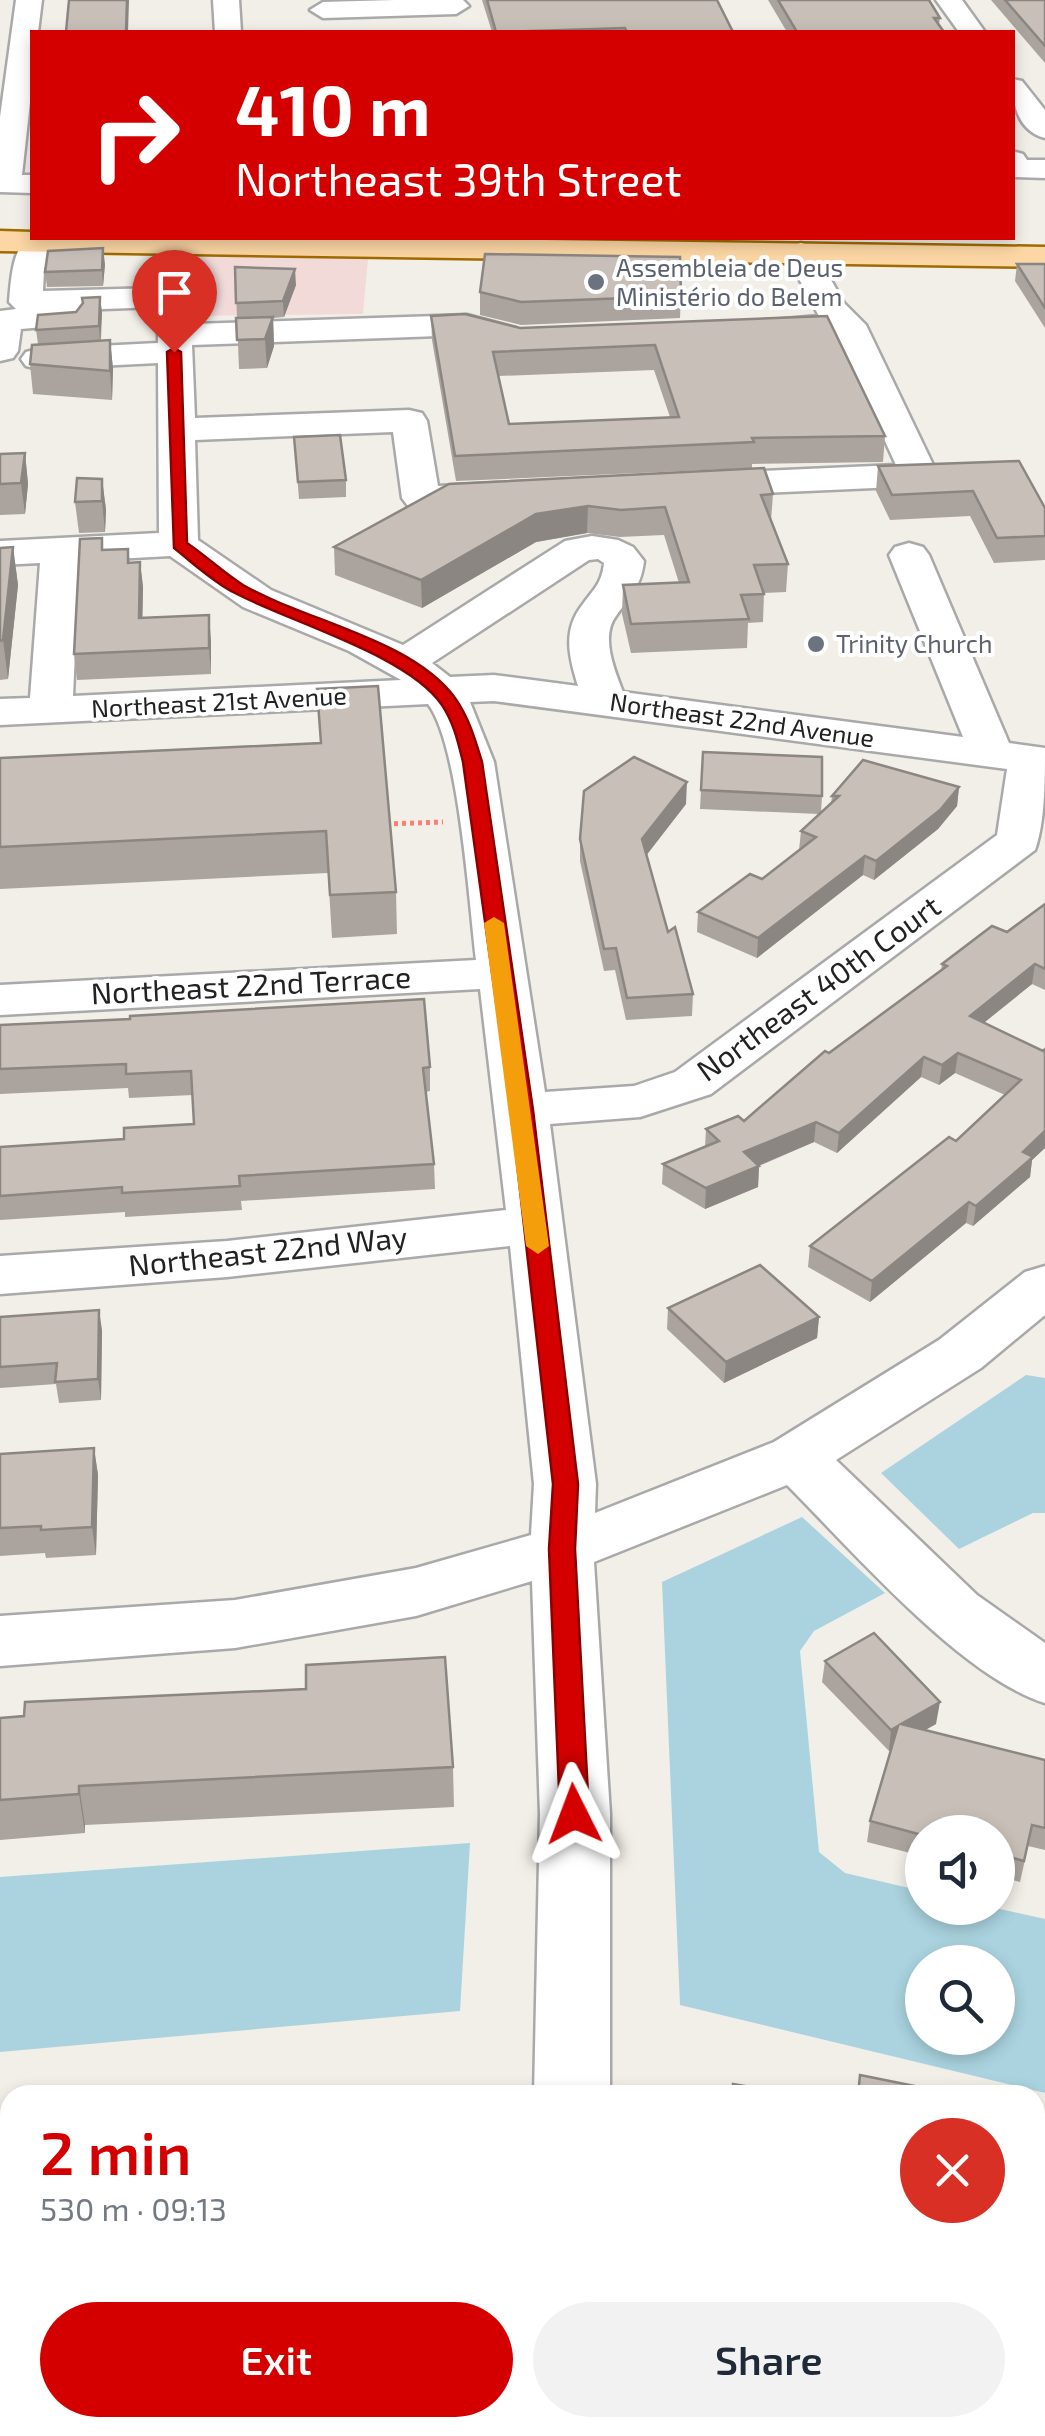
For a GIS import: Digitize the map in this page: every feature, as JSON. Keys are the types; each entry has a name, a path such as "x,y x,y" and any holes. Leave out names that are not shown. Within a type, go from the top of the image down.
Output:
{"main road":[{"path":"0,222 30,230"},
{"path":"0,242 30,234"},
{"path":"173,241 801,253 1034,248"}],"street":[{"path":"17,152 30,0"},
{"path":"226,0 228,30"},
{"path":"949,0 971,30"},
{"path":"323,10 457,13"},
{"path":"1015,92 1036,125"},
{"path":"34,240 26,302 174,328"},
{"path":"173,241 179,544"},
{"path":"660,487 920,475 849,325 830,308 801,253"},
{"path":"0,351 174,328 467,325 520,339 539,338"},
{"path":"733,330 849,325"},
{"path":"0,362 43,358 174,328"},
{"path":"177,430 409,421 420,498 540,492"},
{"path":"0,527 4,527 0,553 179,544 237,588 420,677 462,724 472,762 522,1110 565,1484 562,1549 574,1814 574,2071"},
{"path":"420,677 579,549 600,547 615,550 624,561 624,577 609,604 592,618 588,641 604,700"},
{"path":"52,710 60,550"},
{"path":"908,556 1023,758"},
{"name":"Northeast 22nd Avenue","path":"420,677 1023,758"},
{"name":"Northeast 21st Avenue","path":"0,712 420,677"},
{"name":"Northeast 40th Court","path":"522,1110 640,1102 694,1083 1019,840 1023,758"},
{"name":"Northeast 22nd Terrace","path":"0,1000 502,973"},
{"name":"Northeast 22nd Way","path":"0,1276 227,1259 535,1225"},
{"path":"0,1641 235,1624 416,1592 562,1549 694,1500 812,1473 1045,1285"},
{"path":"812,1473 930,1588 996,1645 1045,1678"}],"path":[{"path":"379,825 479,820"}],"shaded area":[{"path":"187,240 370,240 363,314 182,316"}],"water":[{"path":"1026,1375 1045,1378 1045,1513 1033,1513 959,1549 881,1473"},
{"path":"802,1517 885,1593 814,1631 800,1651 819,1852 845,1873 905,1887 905,1925 1015,1925 1015,1912 1045,1919 1045,2085 1012,2085 680,2005 662,1582"},
{"path":"470,1843 460,2011 0,2052 0,1877"}],"building":[{"path":"69,0 127,0 126,30 66,30"},
{"path":"487,0 717,0 732,30 625,28 495,30"},
{"path":"778,0 929,0 943,30 796,30"},
{"path":"1005,0 1045,0 1045,46"},
{"path":"103,248 102,270 45,272 48,251"},
{"path":"485,254 680,257 681,296 521,302 480,292"},
{"path":"1017,264 1045,264 1045,308"},
{"path":"235,267 295,269 283,301 236,303"},
{"path":"100,297 99,326 36,330 38,315 76,312 82,298"},
{"path":"465,314 520,328 827,316 885,436 752,438 754,442 455,456 431,316","holes":["655,345 679,417 509,424 493,352"]},
{"path":"273,317 265,339 237,340 236,318"},
{"path":"110,340 110,371 30,364 32,345"},
{"path":"340,435 346,480 298,482 294,437"},
{"path":"25,453 21,483 0,484 0,454"},
{"path":"1019,461 1045,508 1045,536 997,538 973,491 892,495 878,466"},
{"path":"764,468 773,494 761,495 788,564 754,565 764,594 741,595 749,619 631,624 623,585 689,582 665,507 621,510 588,506 536,514 421,580 334,547 449,484"},
{"path":"77,478 102,479 102,501 75,502"},
{"path":"102,538 102,550 128,549 128,563 140,562 139,618 209,615 209,648 74,654 80,539"},
{"path":"13,547 3,640 0,641 0,548"},
{"path":"378,686 396,892 330,895 326,831 0,847 0,758 321,743 317,689"},
{"path":"703,752 822,757 822,796 701,790"},
{"path":"634,757 687,782 642,839 668,932 675,927 693,994 627,998 616,948 604,949 580,839 584,791"},
{"path":"863,760 959,787 940,810 876,861 865,856 758,938 698,912 750,874 762,879 816,837 801,831 839,796 832,796"},
{"path":"1045,904 1045,969 1035,964 970,1016 1045,1049 1045,1131 1023,1152 1033,1157 976,1206 969,1202 872,1281 810,1246 949,1137 956,1141 1021,1080 958,1053 942,1065 924,1057 839,1133 816,1122 744,1152 759,1166 706,1188 663,1164 719,1141 706,1129 738,1116 744,1121 825,1051 829,1053 947,966 942,964 992,926 1007,932"},
{"path":"424,999 430,1067 423,1068 434,1164 239,1176 240,1186 122,1193 122,1187 0,1196 0,1147 124,1139 124,1128 194,1124 191,1071 126,1074 126,1064 0,1069 0,1025"},
{"path":"760,1265 819,1317 726,1362 668,1308"},
{"path":"99,1310 98,1379 55,1382 57,1363 0,1367 0,1317"},
{"path":"94,1448 92,1527 0,1528 0,1454"},
{"path":"874,1633 940,1702 901,1724 1045,1760 1045,1828 1032,1825 1024,1861 1015,1859 1015,1815 905,1815 905,1830 870,1821 898,1726 891,1730 825,1661"},
{"path":"445,1657 453,1767 79,1786 79,1794 0,1800 0,1718 24,1716 25,1702 306,1689 306,1665"},
{"path":"860,2075 910,2085 859,2085"}],"slow traffic":[{"path":"494,923 538,1246"}],"place":[{"name":"Assembleia de Deus Ministério do Belem","path":"596,282"},
{"name":"Trinity Church","path":"816,644"}],"route":[{"path":"174,352 179,544 237,588 388,656 420,675 446,698 462,724 472,762 522,1110 565,1484 562,1549 574,1814"}]}
